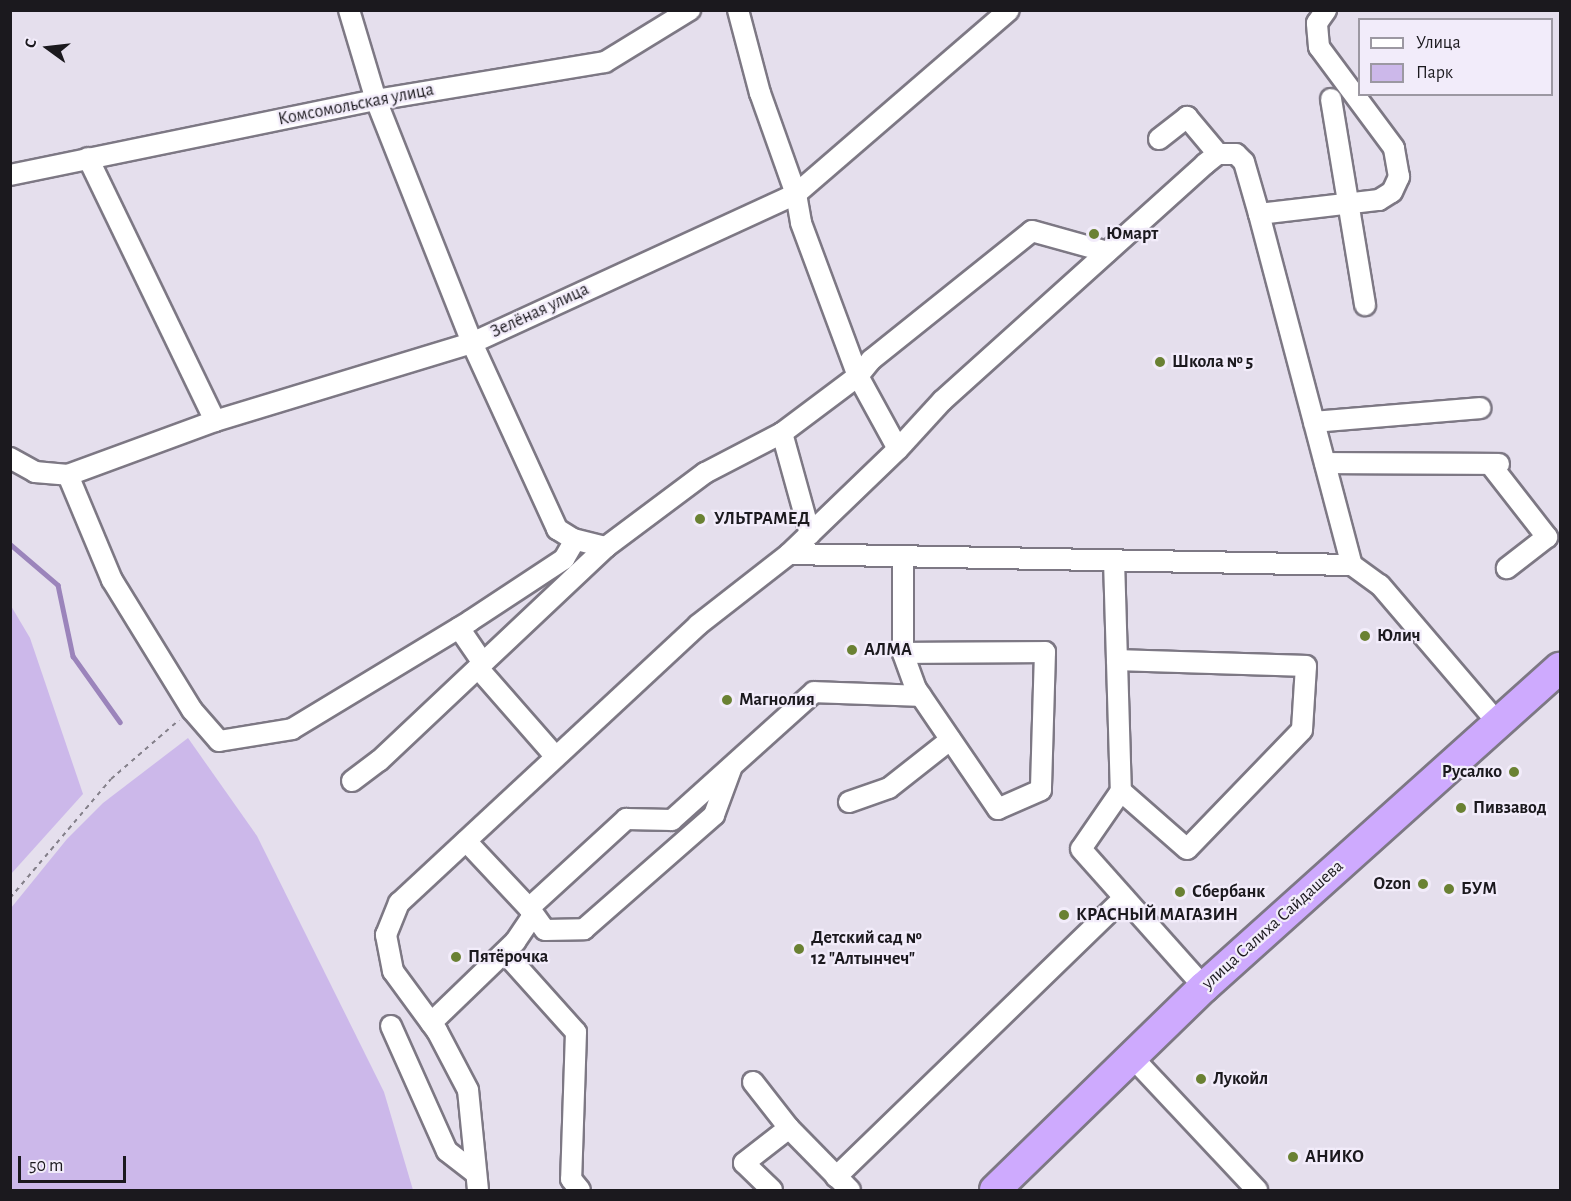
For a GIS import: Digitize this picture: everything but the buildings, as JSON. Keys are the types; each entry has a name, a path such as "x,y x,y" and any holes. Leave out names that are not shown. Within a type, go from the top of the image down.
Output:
{"highway":[{"name":"улица Салиха Сайдашева","path":"995,1191 1204,987 1497,722 1560,668"}],"street":[{"path":"349,10 376,100 472,343 557,529 575,540 606,547"},
{"name":"Комсомольская улица","path":"10,175 376,100 605,62 690,10"},
{"path":"738,10 760,93 796,194 801,223 858,376 898,449"},
{"name":"Зелёная улица","path":"10,458 35,472 68,475 216,421 472,343 796,194 1009,10"},
{"path":"1259,214 1379,200 1392,192 1399,177 1399,162 1394,148 1319,46 1317,23 1326,10"},
{"path":"1331,99 1365,305"},
{"path":"1160,139 1187,117 1218,154"},
{"path":"476,1182 468,1090 431,1023 393,971 386,935 399,903 698,625 789,554 898,449 942,401 1218,154 1236,154 1244,162 1352,564"},
{"path":"88,158 216,421"},
{"path":"352,781 379,761 606,547 705,473 782,433 858,376 871,360 1032,231 1107,252"},
{"path":"1314,422 1480,408"},
{"path":"782,433 810,534"},
{"path":"1325,463 1495,464 1547,537 1507,568"},
{"path":"68,475 112,580 192,710 219,741 291,729 459,628 564,559 575,540"},
{"path":"789,554 1352,564 1380,585 1497,722"},
{"path":"903,556 903,653 921,696 998,809 1041,790 1045,652 903,653"},
{"path":"1114,560 1121,791 1081,849 1204,987"},
{"path":"459,628 481,665 556,757"},
{"path":"1117,660 1306,666 1302,730 1187,849 1121,791"},
{"path":"431,1023 505,952 531,911 627,819 672,819 814,692 921,696"},
{"path":"849,802 889,788 950,740"},
{"path":"466,841 531,911 545,930 584,929 714,814 732,766"},
{"path":"753,1082 789,1128 843,1184 1124,898"},
{"path":"505,952 576,1032 571,1179 580,1191"},
{"path":"391,1026 447,1151 476,1182"},
{"path":"1132,1057 1257,1191"},
{"path":"772,1191 744,1163 789,1128"}],"path":[{"path":"10,898 111,779 192,710"}],"green space":[{"path":"11,606 30,638 83,794 11,874"},
{"path":"188,738 257,836 384,1092 413,1190 11,1190 11,908 67,839 103,803"}],"waterway":[{"path":"10,544 58,585 73,656 120,722"}],"place":[{"name":"Юмарт","path":"1094,234"},
{"name":"Школа № 5","path":"1160,362"},
{"name":"УЛЬТРАМЕД","path":"700,519"},
{"name":"Юлич","path":"1365,636"},
{"name":"АЛМА","path":"852,650"},
{"name":"Магнолия","path":"727,700"},
{"name":"Русалко","path":"1514,772"},
{"name":"Пивзавод","path":"1461,808"},
{"name":"Ozon","path":"1423,884"},
{"name":"БУМ","path":"1449,889"},
{"name":"Сбербанк","path":"1180,892"},
{"name":"КРАСНЫЙ МАГАЗИН","path":"1064,915"},
{"name":"Детский сад № 12 \"Алтынчеч\"","path":"799,949"},
{"name":"Пятёрочка","path":"456,957"},
{"name":"Лукойл","path":"1201,1079"},
{"name":"АНИКО","path":"1293,1157"}]}
